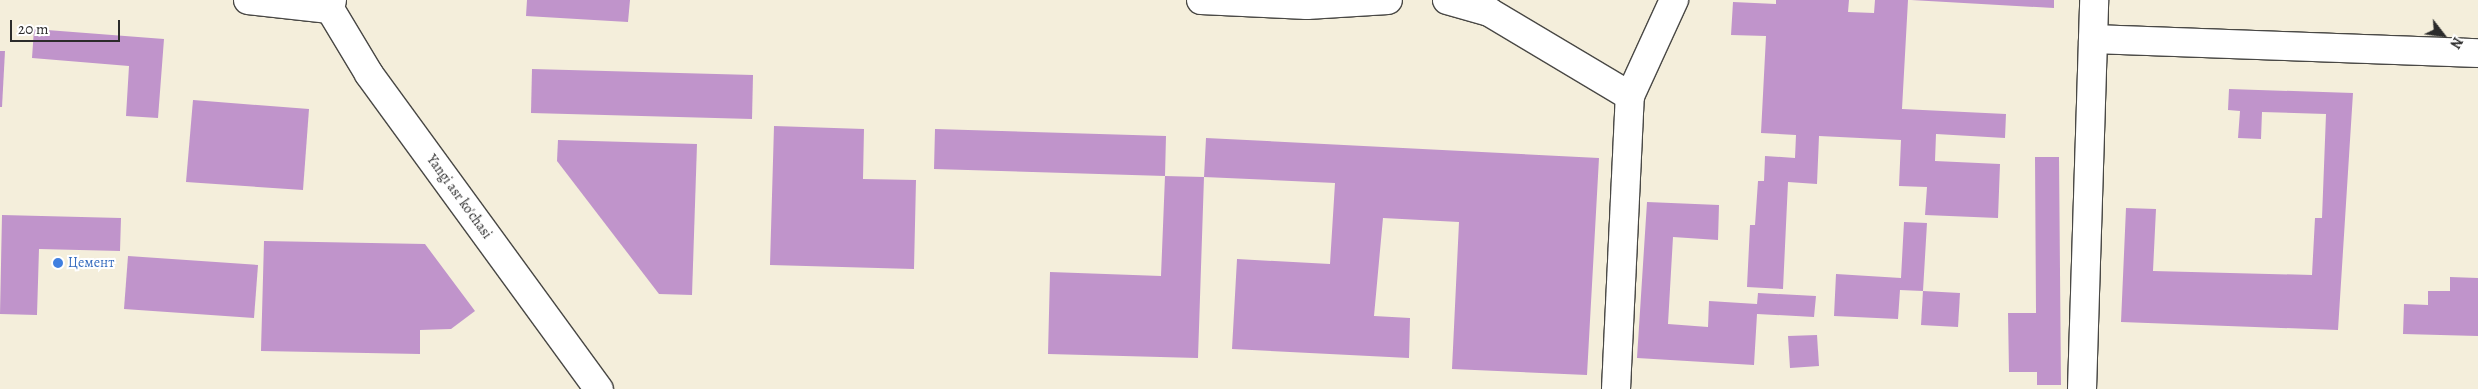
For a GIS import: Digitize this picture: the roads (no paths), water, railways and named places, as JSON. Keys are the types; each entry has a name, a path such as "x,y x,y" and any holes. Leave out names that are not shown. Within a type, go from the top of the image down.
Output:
{"street":[{"path":"248,0 331,4"},
{"path":"1201,0 1307,5 1388,0"},
{"path":"1447,0 1505,20 1630,96"},
{"path":"1616,389 1630,96 1674,0"},
{"path":"2082,389 2094,0"},
{"name":"Yangi asr ko'chasi","path":"331,4 369,74 599,389"},
{"path":"2093,39 2478,53"}],"place":[{"name":"Цемент","path":"58,263"}]}
